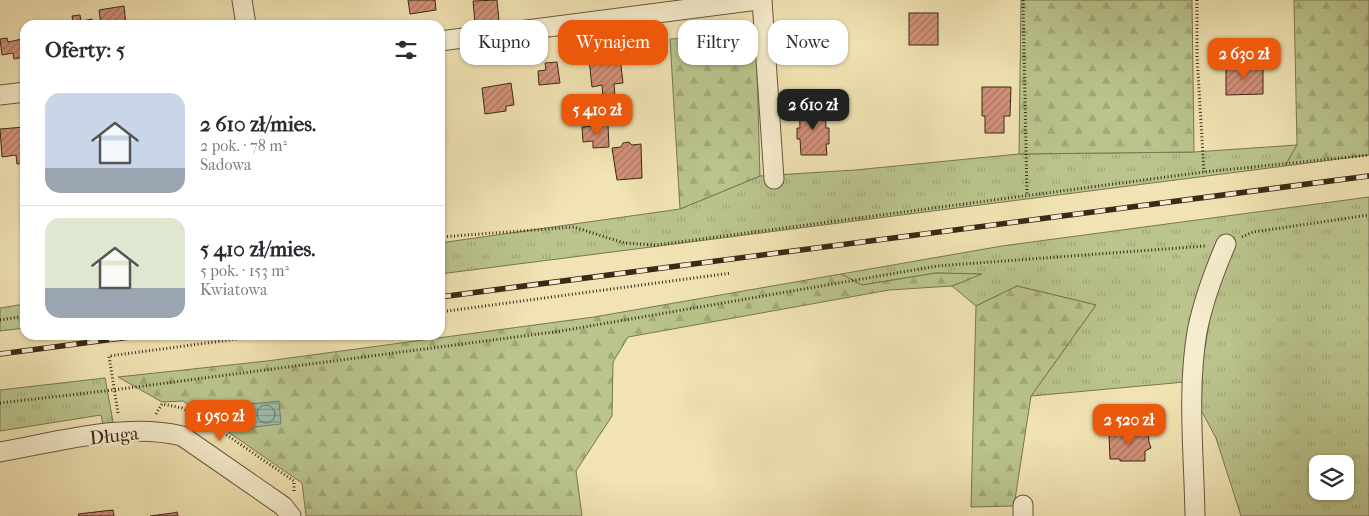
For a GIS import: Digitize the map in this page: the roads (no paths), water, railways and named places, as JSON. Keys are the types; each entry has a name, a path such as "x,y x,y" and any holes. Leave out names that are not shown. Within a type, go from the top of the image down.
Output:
{"street":[{"path":"242,0 245,20"},
{"path":"445,40 758,0"},
{"path":"762,0 774,179"},
{"path":"0,96 20,93"},
{"path":"1194,516 1193,373 1196,348 1207,296 1226,244"},
{"name":"Długa","path":"0,452 122,431 163,431 182,436 283,506 292,507"}],"water":[{"path":"279,401 281,424 253,427 250,404"}],"railway":[{"path":"445,296 1369,176"},
{"path":"0,354 107,340"}]}
